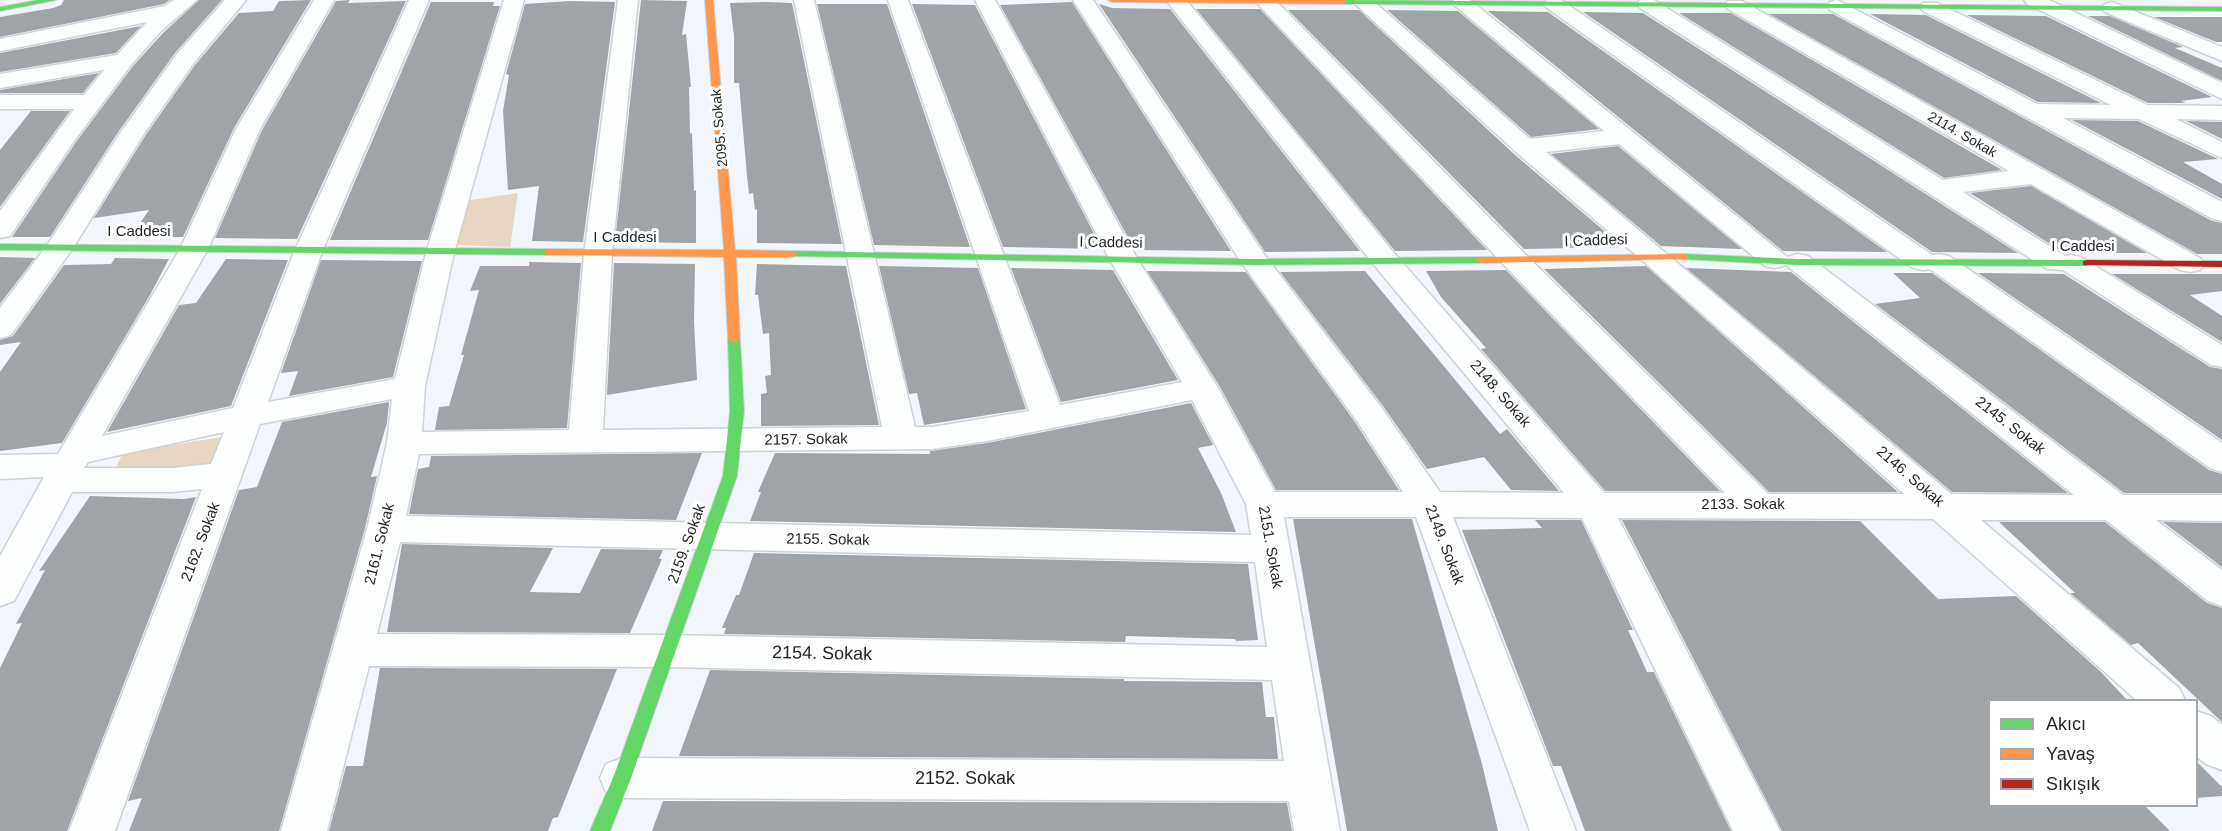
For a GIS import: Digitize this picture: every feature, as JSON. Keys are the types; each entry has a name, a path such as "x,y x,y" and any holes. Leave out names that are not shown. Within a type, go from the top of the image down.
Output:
{"street":[{"path":"0,9 52,0"},
{"path":"0,45 178,6 217,0"},
{"path":"0,330 60,248 132,132 186,59 236,0"},
{"path":"0,591 68,466 194,249 248,129 324,0"},
{"name":"2162. Sokak","path":"92,831 249,416 308,252 419,0"},
{"name":"2161. Sokak","path":"304,831 385,529 404,443 409,386 440,253 514,0"},
{"path":"585,441 597,255 628,0"},
{"name":"2095. Sokak","path":"709,0 730,255"},
{"path":"804,0 901,438"},
{"path":"898,0 1048,418"},
{"name":"2151. Sokak","path":"985,0 1124,260 1202,388 1264,504 1317,831"},
{"name":"2149. Sokak","path":"1083,0 1255,262 1369,414 1429,503 1553,831"},
{"path":"1113,0 1837,6 1900,3 1930,7 2042,4 2112,8 2173,4 2218,10"},
{"name":"2148. Sokak","path":"1176,0 1384,259 1593,504 1757,831"},
{"path":"1250,1 1515,260 1758,505"},
{"name":"2146. Sokak","path":"1363,2 1525,147 1943,506 2163,699"},
{"name":"2145. Sokak","path":"1462,3 1625,136 1786,261 2222,591"},
{"path":"1554,4 2222,460"},
{"path":"1647,4 1937,188 2222,358"},
{"path":"2042,4 2222,92"},
{"name":"2114. Sokak","path":"1735,5 2034,176 2210,266"},
{"path":"0,230 90,102 124,60 178,6"},
{"path":"1837,6 2222,213"},
{"path":"1930,7 2222,151"},
{"path":"2112,8 2222,55"},
{"path":"0,81 124,60"},
{"path":"0,102 90,102"},
{"path":"2031,111 2222,113"},
{"path":"1525,147 1625,136"},
{"path":"1937,188 2034,176"},
{"name":"I Caddesi","path":"0,247 597,255 990,256 1255,262 1384,259 1515,260 1654,256 1786,261 2210,266"},
{"name":"2159. Sokak","path":"600,831 622,778 730,476 737,411 730,255"},
{"path":"68,466 249,416 409,386"},
{"name":"2157. Sokak","path":"404,443 932,438 976,432 1202,388"},
{"path":"0,467 68,466 172,480 226,475"},
{"name":"2133. Sokak","path":"1264,504 2222,508"},
{"name":"2155. Sokak","path":"385,529 1272,549"},
{"name":"2154. Sokak","path":"353,650 667,651 1290,664"},
{"path":"2198,731 2222,751"},
{"name":"2152. Sokak","path":"622,778 1309,781"}],"shaded area":[{"path":"518,193 510,247 454,245 464,201"},
{"path":"222,437 213,466 114,471 123,453"}],"building":[{"path":"64,0 170,0 164,4 0,37 0,17 53,8 61,5"},
{"path":"199,0 222,0 175,53 119,131 50,237 12,237 76,142 133,66 163,33"},
{"path":"311,0 234,128 183,237 130,238 149,210 94,218 147,133 195,65 239,13 273,11 279,1"},
{"path":"350,0 348,3 406,1 297,239 215,238 262,130 336,1"},
{"path":"641,0 687,1 682,35 686,34 691,87 689,87 690,134 692,133 694,191 696,190 696,243 615,242"},
{"path":"570,1 615,2 583,242 532,241 539,186 508,190 503,111 509,75 506,74 525,4"},
{"path":"431,2 494,2 493,6 500,6 428,240 330,240"},
{"path":"1072,2 1231,251 1135,250 1000,5"},
{"path":"730,3 792,3 842,244 757,243 757,209 755,210 753,193 749,194 739,83 734,83 734,36"},
{"path":"817,4 887,4 970,247 874,245"},
{"path":"912,4 975,5 1102,249 1003,247"},
{"path":"1099,4 1112,8 1170,9 1360,251 1265,252"},
{"path":"1196,9 1260,9 1487,250 1395,251"},
{"path":"1288,10 1359,10 1514,154 1623,247 1524,249"},
{"path":"1387,10 1458,11 1599,129 1531,137"},
{"path":"1488,11 1548,12 1887,252 1783,251"},
{"path":"1583,12 1643,13 2018,253 1932,252"},
{"path":"1679,13 1731,13 2002,170 1944,178"},
{"path":"1769,14 1833,14 2212,221 2222,223 2222,254 2197,254"},
{"path":"1870,14 1926,15 2101,103 2038,102"},
{"path":"1967,15 2046,16 2212,97 2181,101 2186,103 2148,103"},
{"path":"2088,16 2110,16 2183,47 2175,48 2222,68 2222,81"},
{"path":"2154,17 2222,17 2222,42 2216,42"},
{"path":"141,26 116,53 0,72 0,53"},
{"path":"99,73 83,93 0,93 0,90"},
{"path":"31,111 70,111 0,207 0,150"},
{"path":"2072,120 2138,121 2218,159 2183,162 2222,184 2222,199"},
{"path":"2186,121 2222,122 2222,139"},
{"path":"1618,146 1742,249 1661,246 1551,154"},
{"path":"2031,186 2147,253 2064,253 1970,193"},
{"path":"0,257 35,258 0,304"},
{"path":"115,258 169,259 62,443 0,451 0,372 21,342 0,345 0,340 13,336 64,265 111,264"},
{"path":"226,259 288,260 231,406 107,432 179,305 196,303"},
{"path":"321,260 422,261 393,377 289,396 298,371 281,373"},
{"path":"529,262 581,263 567,428 435,430 439,407 449,406 464,355 461,355 479,290 470,291 480,266 529,266"},
{"path":"614,263 695,264 694,321 697,380 607,395"},
{"path":"757,264 846,266 879,425 761,426 761,394 767,393 765,376 771,375 769,333 763,334 758,295 755,295"},
{"path":"879,266 978,268 1026,409 924,425 917,393 909,394"},
{"path":"1646,266 1898,492 1769,492 1544,269"},
{"path":"1011,268 1113,270 1178,380 1061,402"},
{"path":"1686,268 1791,272 2068,493 1952,492"},
{"path":"1506,270 1720,491 1605,491 1481,349 1486,348 1441,297 1426,271"},
{"path":"1147,271 1246,272 1355,422 1399,490 1276,490 1220,387"},
{"path":"1365,271 1500,434 1507,429 1559,491 1511,490 1484,457 1427,469 1383,406 1280,272"},
{"path":"1893,273 1932,273 2209,470 2222,474 2222,493 2124,493 1875,304 1920,298"},
{"path":"1978,273 2064,274 2210,367 2222,369 2222,440"},
{"path":"2112,274 2222,274 2222,291 2190,295 2222,316 2222,342"},
{"path":"389,402 387,423 371,477 377,476 365,528 279,831 129,831 142,798 128,801 239,490 257,487 282,422"},
{"path":"1191,403 1213,445 1198,448 1221,493 1236,532 750,521 761,492 758,492 775,453 930,454 930,451 987,443"},
{"path":"702,453 676,520 409,514 418,469 429,467 431,456"},
{"path":"90,496 184,499 196,497 67,831 0,831 0,668 22,623 16,624 45,570 39,571"},
{"path":"1293,519 1412,519 1482,764 1498,831 1347,831"},
{"path":"1535,520 1581,520 1633,630 1628,630 1647,672 1654,672 1731,831 1585,831 1561,766 1553,766 1462,530 1542,528"},
{"path":"1622,520 1860,521 1938,599 2016,596 2101,672 2126,699 1988,699 1988,807 2146,807 2170,831 1782,831"},
{"path":"1999,522 2105,522 2207,603 2222,608 2222,722 2138,643 2131,645 2070,593 2075,593"},
{"path":"2163,522 2222,523 2222,567"},
{"path":"402,544 553,548 530,592 580,593 601,549 663,550 659,559 662,559 630,633 387,632"},
{"path":"754,553 1248,564 1258,640 1126,636 1125,642 724,634 726,628 722,628 736,595 739,595"},
{"path":"380,668 617,669 558,817 553,818 548,831 329,831 346,766 363,766"},
{"path":"710,670 1124,679 1124,681 1262,682 1266,717 1274,717 1278,759 679,756"},
{"path":"2198,763 2222,787 2222,796 2198,798"},
{"path":"663,801 1287,803 1292,831 652,831"}],"traffic: fast":[{"path":"0,9 52,0"},
{"path":"1343,2 2222,9"},
{"path":"0,247 548,252"},
{"path":"792,254 1255,262 1481,260"},
{"path":"1684,257 1798,262 2087,263"},
{"path":"600,831 622,778 730,476 737,411 734,339"}],"traffic: slow":[{"path":"709,0 730,255 734,339"},
{"path":"1112,0 1343,2"},
{"path":"548,252 792,254"},
{"path":"1481,260 1684,257"}],"traffic: jam":[{"path":"2087,263 2222,264"}]}
